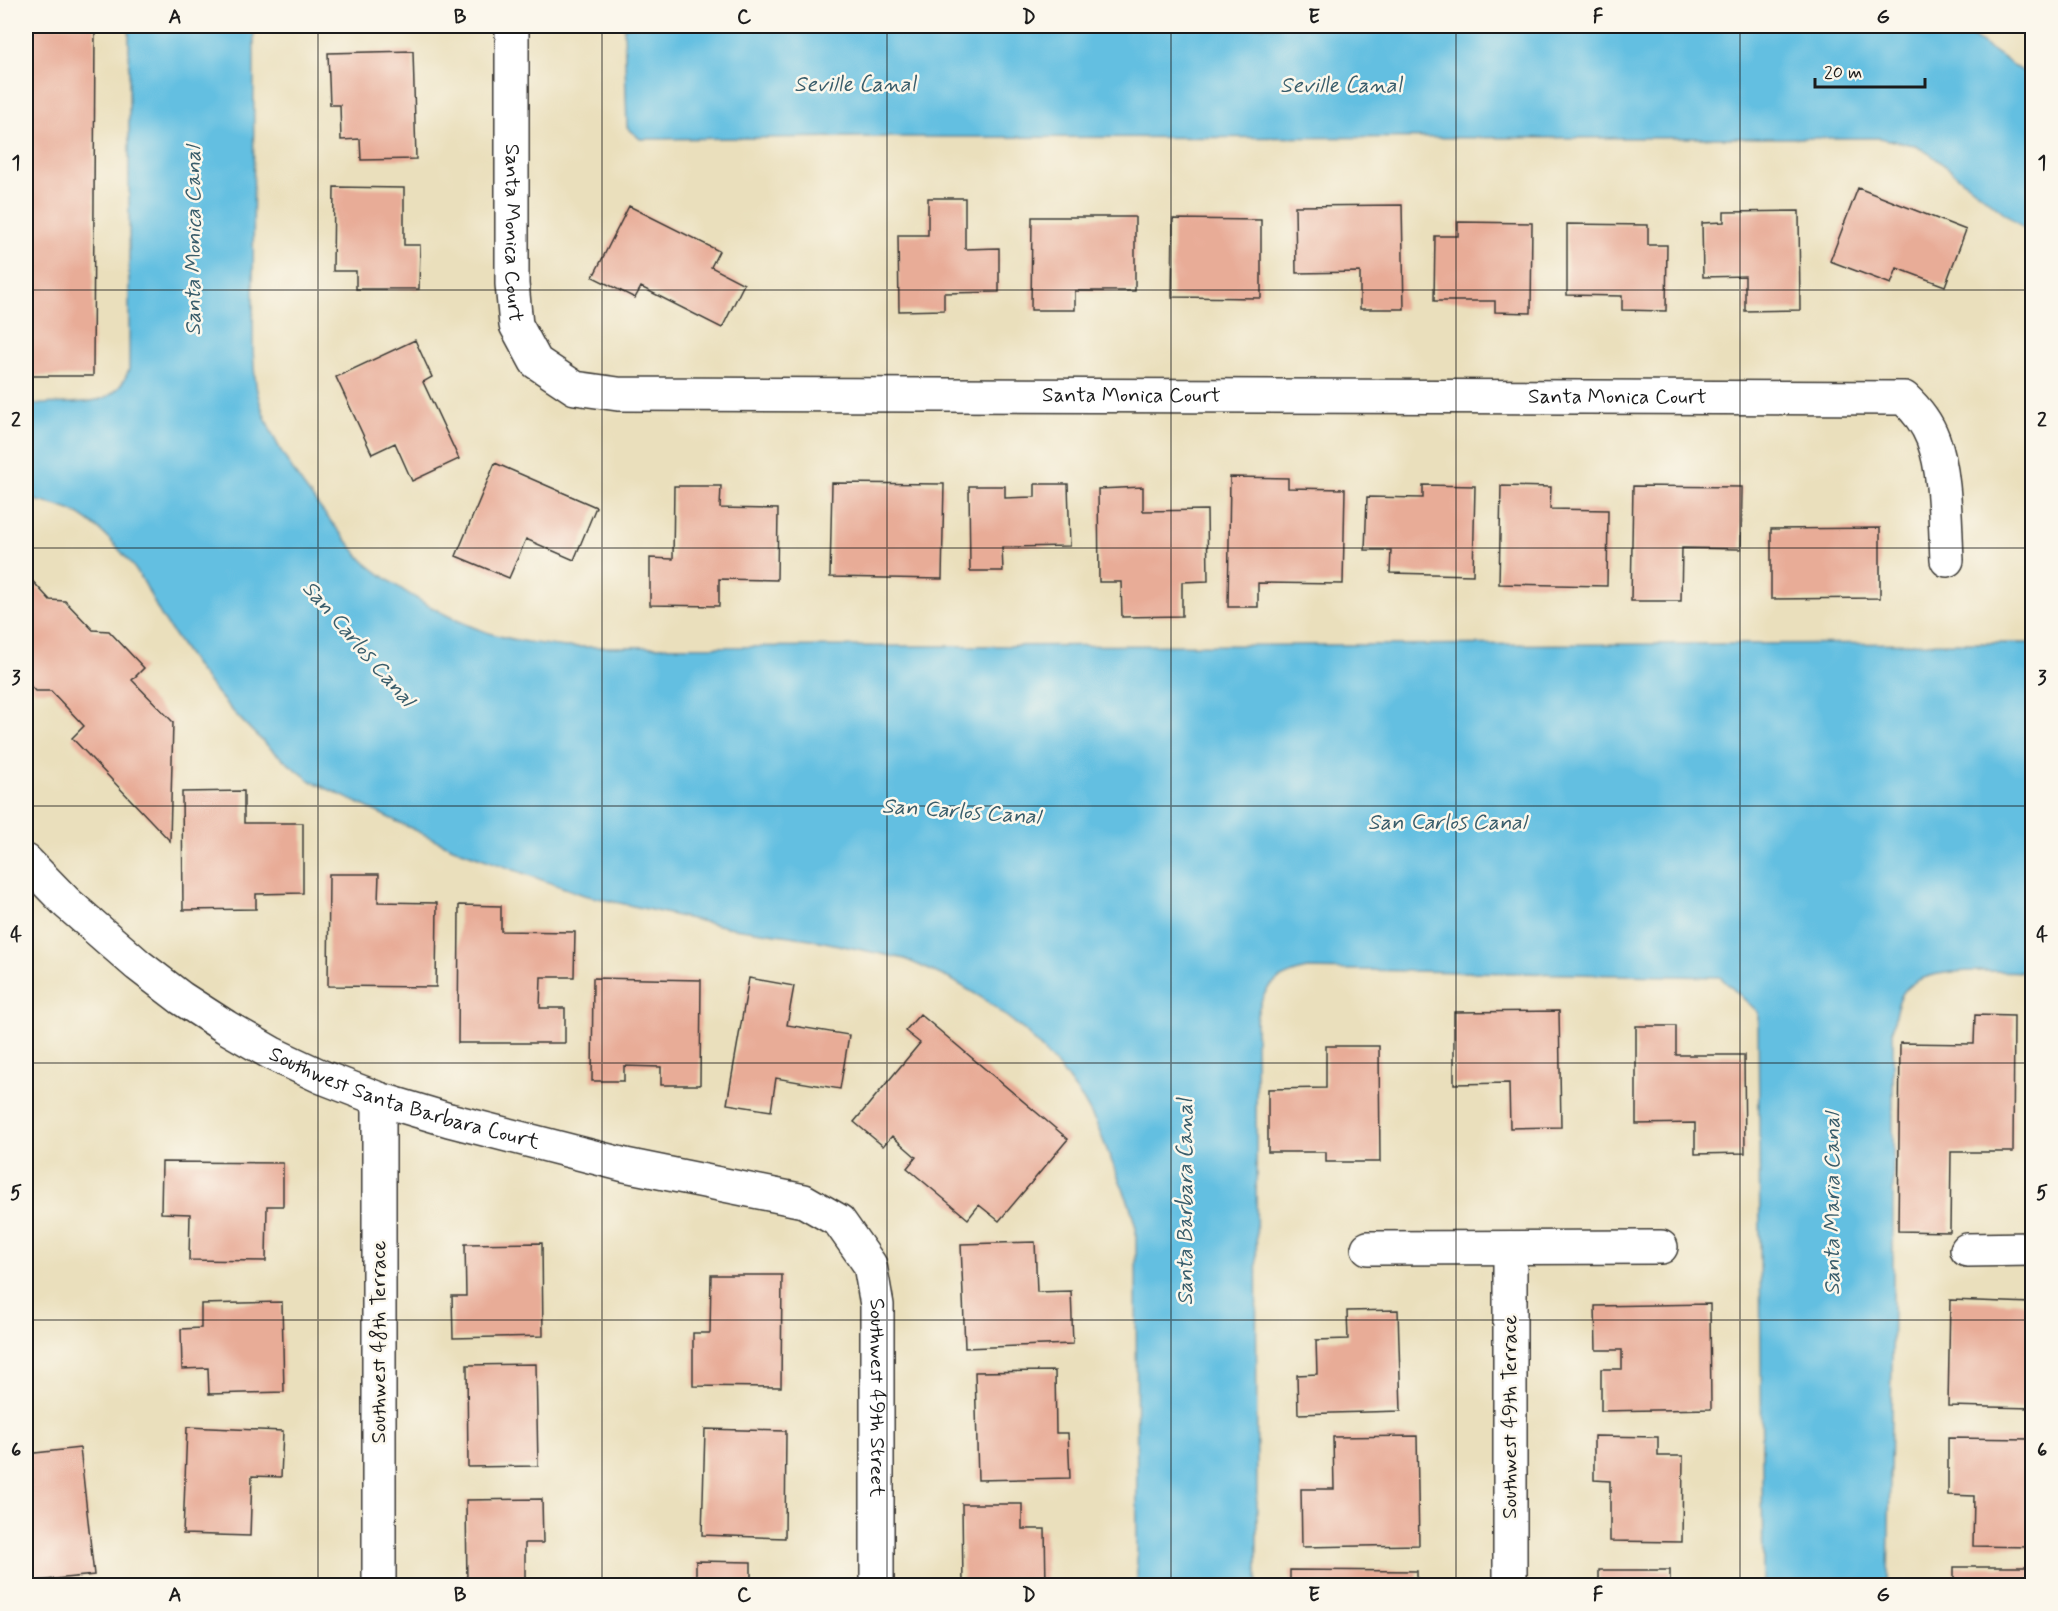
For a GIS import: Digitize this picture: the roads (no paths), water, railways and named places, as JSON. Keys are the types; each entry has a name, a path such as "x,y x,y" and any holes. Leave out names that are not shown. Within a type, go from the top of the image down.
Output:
{"street":[{"name":"Santa Monica Court","path":"512,26 512,284 516,324 536,362 575,388 630,394 1904,398 1920,416 1933,439 1940,468 1947,560"},
{"name":"Southwest Santa Barbara Court","path":"26,861 67,903 138,965 181,998 273,1054 322,1077 380,1099 449,1120 625,1165 804,1201 839,1221"},
{"name":"Southwest 48th Terrace","path":"379,1586 380,1099"},
{"name":"Southwest 49th Street","path":"839,1221 870,1265 877,1305 877,1586"},
{"path":"1368,1248 1661,1247"},
{"name":"Southwest 49th Terrace","path":"1510,1248 1510,1586"},
{"path":"1967,1250 2032,1249"}],"water":[{"path":"129,26 254,26 253,349 256,384 264,414 292,469 316,503 363,560 424,603 489,633 517,640 566,647 2032,643 2032,972 1966,971 1931,976 1916,981 1906,989 1898,1002 1893,1028 1893,1306 1888,1585 1763,1585 1758,1012 1720,977 1307,969 1286,976 1271,985 1262,1000 1256,1021 1257,1585 1137,1585 1136,1228 1130,1206 1096,1123 1083,1100 1061,1070 1025,1031 984,999 952,980 905,959 810,939 727,927 584,895 453,848 311,781 252,731 212,687 164,620 142,579 110,540 90,522 70,510 26,499 26,405 98,400 113,393 119,387 129,369"},
{"name":"Seville Canal","path":"627,26 1957,26 2032,78 2032,235 1930,154 1914,145 1879,138 871,137 640,139 627,127 624,29"}],"water label":[{"name":"Santa Monica Canal","path":"194,241"},
{"name":"San Carlos Canal","path":"358,644"},
{"name":"San Carlos Canal","path":"961,812"},
{"name":"San Carlos Canal","path":"1447,823"},
{"name":"Santa Barbara Canal","path":"1186,1202"},
{"name":"Santa Maria Canal","path":"1833,1204"}]}
